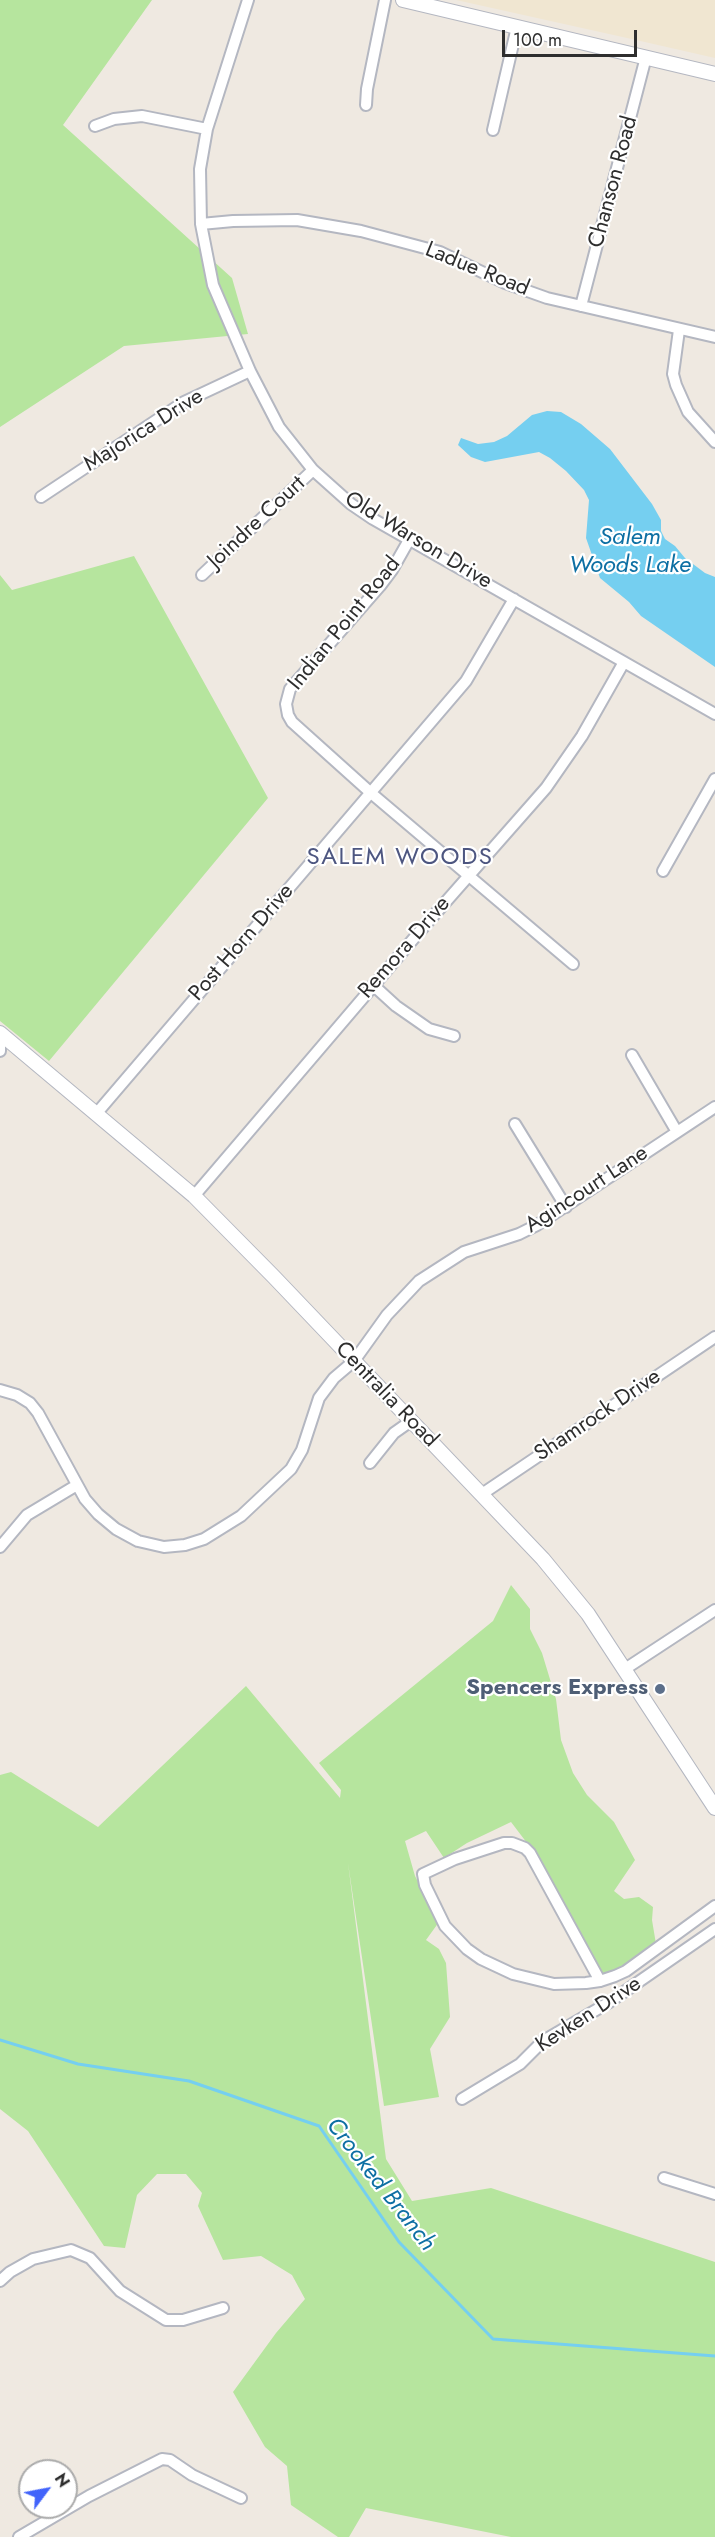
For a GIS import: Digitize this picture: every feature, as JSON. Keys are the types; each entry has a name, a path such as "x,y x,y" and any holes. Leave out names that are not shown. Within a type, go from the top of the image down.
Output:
{"main road":[{"path":"403,0 715,74"},
{"name":"Centralia Road","path":"0,1034 194,1196 482,1494 568,1588 625,1669 715,1808"}],"street":[{"name":"Old Warson Drive","path":"248,0 207,129 201,169 201,224 213,285 250,371 279,427 313,470 351,504 409,540 715,714"},
{"path":"366,105 367,88 385,0"},
{"path":"493,130 517,27"},
{"name":"Chanson Road","path":"581,306 646,57"},
{"path":"95,126 114,119 142,116 207,129"},
{"name":"Ladue Road","path":"201,224 254,219 297,219 361,231 440,252 524,290 581,306 715,337"},
{"path":"679,330 673,374 676,385 688,412 715,442"},
{"name":"Majorica Drive","path":"41,497 184,402 250,371"},
{"name":"Joindre Court","path":"202,575 313,470"},
{"name":"Indian Point Road","path":"371,793 292,722 286,709 287,696 290,689 380,586 409,540"},
{"name":"Post Horn Drive","path":"96,1114 466,681 514,598"},
{"name":"Remora Drive","path":"194,1196 373,985 546,788 565,763 624,662"},
{"path":"663,871 715,779"},
{"path":"371,793 573,964"},
{"path":"373,985 396,1006 429,1029 454,1036"},
{"path":"0,1034 0,1051"},
{"path":"632,1055 678,1132"},
{"name":"Agincourt Lane","path":"0,1390 17,1395 34,1408 77,1485 98,1514 116,1529 138,1541 164,1547 185,1545 204,1539 241,1516 291,1469 302,1450 319,1398 334,1378 354,1361 404,1296 433,1271 464,1252 519,1234 537,1225 715,1107"},
{"path":"515,1124 566,1207"},
{"name":"Shamrock Drive","path":"482,1494 715,1337"},
{"path":"370,1463 394,1433 411,1421"},
{"path":"0,1547 27,1515 77,1485"},
{"path":"625,1669 715,1610"},
{"path":"600,1981 530,1853 525,1848 512,1843 504,1843 455,1858 423,1874 425,1885 445,1926 466,1948 481,1959 513,1974 554,1984 600,1981 615,1976 639,1964 715,1906"},
{"name":"Kevken Drive","path":"462,2099 520,2064 543,2041 608,2003 715,1929"},
{"path":"664,2178 715,2194"},
{"path":"0,2281 10,2272 33,2259 71,2250 90,2258 120,2291 166,2320 183,2320 223,2308"},
{"path":"18,2537 89,2496 162,2459 170,2460 192,2475 241,2498"}],"shaded area":[{"path":"456,0 715,0 715,58 636,40"}],"green space":[{"path":"0,0 152,0 63,125 232,278 248,334 124,346 0,427"},
{"path":"134,556 268,798 49,1061 0,1021 0,575 12,590"},
{"path":"511,1585 530,1609 530,1629 542,1653 556,1699 561,1740 573,1773 587,1795 614,1822 635,1860 614,1891 624,1899 639,1897 653,1907 652,1920 656,1944 625,1967 602,1975 527,1843 511,1822 467,1843 444,1858 426,1831 405,1841 415,1876 439,1922 426,1940 439,1949 446,1963 450,2017 430,2049 439,2097 384,2106 348,1863 386,2159 412,2201 491,2188 715,2262 715,2537 511,2537 366,2508 349,2537 338,2537 291,2505 287,2466 265,2447 233,2392 276,2333 305,2299 292,2275 261,2256 223,2260 198,2206 202,2193 186,2174 157,2174 137,2195 125,2248 104,2246 28,2131 0,2109 0,1775 11,1772 98,1827 246,1686 340,1798 341,1790 319,1763 493,1621"}],"water":[{"name":"Salem Woods Lake","path":"547,411 561,412 581,424 610,449 652,504 661,520 661,531 665,539 675,546 685,558 705,573 715,577 715,667 641,616 629,602 600,578 586,538 589,500 584,490 566,471 539,452 485,462 471,457 458,445 461,438 478,444 494,442 507,436 532,415"}],"waterway":[{"name":"Crooked Branch","path":"0,2040 78,2064 189,2081 319,2126 399,2242 493,2339 715,2356"}],"place":[{"name":"Spencers Express","path":"660,1689"}],"district":[{"name":"SALEM WOODS","path":"400,858"}]}
